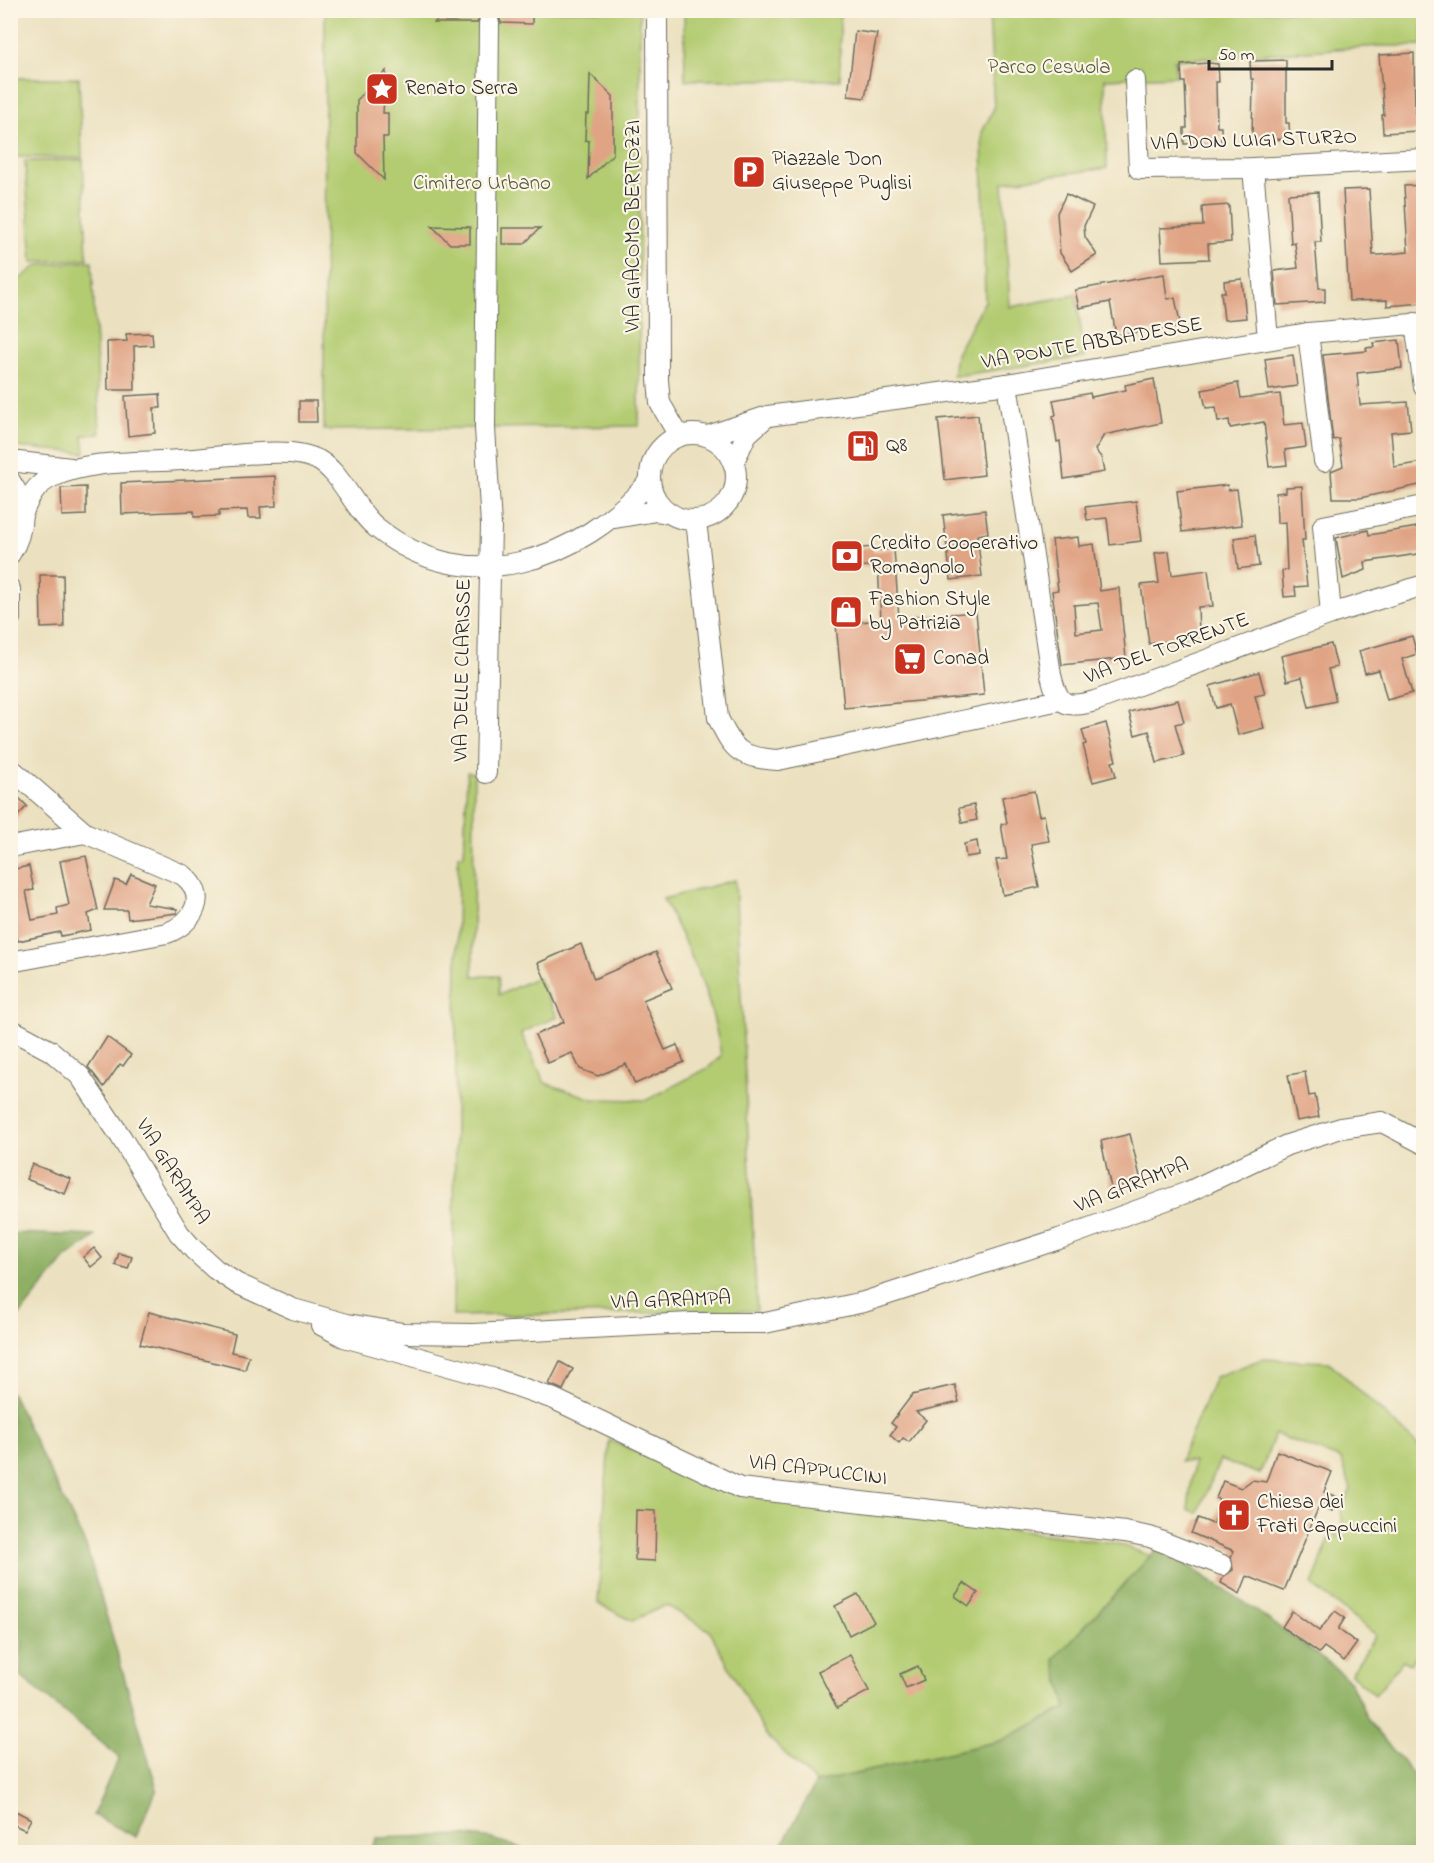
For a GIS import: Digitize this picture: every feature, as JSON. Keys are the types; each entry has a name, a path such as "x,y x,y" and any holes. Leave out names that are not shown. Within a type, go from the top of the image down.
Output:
{"street":[{"name":"VIA GIACOMO BERTOZZI","path":"657,10 658,380 660,403 679,436"},
{"name":"VIA DELLE CLARISSE","path":"486,773 491,525 485,428 489,23"},
{"name":"VIA DON LUIGI STURZO","path":"1135,80 1139,170 1253,168 1424,159"},
{"path":"1253,168 1268,339"},
{"path":"1419,323 1424,387"},
{"name":"VIA PONTE ABBADESSE","path":"708,436 768,416 1007,384 1308,333 1419,323"},
{"path":"1308,333 1324,461"},
{"name":"VIA DEL TORRENTE","path":"1007,384 1051,675 1060,700 1076,706 1095,701 1331,615 1424,585"},
{"path":"733,463 747,434 768,416"},
{"path":"698,434 708,436 719,442 733,463 736,476 729,500 714,513 696,520 682,519 670,513 653,494 650,481 655,456 669,441 679,436 698,434"},
{"path":"10,461 76,469 230,456 303,454 318,460 334,473 354,505 374,526 396,543 416,553 451,565 489,567 527,562 550,554 613,519 642,512 670,513"},
{"path":"22,515 27,502 42,482 76,469"},
{"path":"10,481 18,492 22,515 22,527 10,554"},
{"path":"613,519 650,481"},
{"path":"1331,615 1323,526 1424,506"},
{"path":"696,520 718,718 730,745 755,758 778,760 1060,700"},
{"path":"10,589 10,618"},
{"path":"10,768 85,833 183,875 196,890 197,900 187,923 167,933 10,962"},
{"path":"10,847 85,833"},
{"name":"VIA GARAMPA","path":"10,1029 51,1051 80,1076 127,1145 179,1233 194,1251 237,1283 293,1309 348,1324 403,1333 473,1334 691,1323 765,1323 864,1302 1059,1239 1188,1192 1287,1145 1341,1128 1382,1122 1424,1144"},
{"name":"VIA CAPPUCCINI","path":"293,1309 344,1337 499,1380 554,1400 740,1488 1125,1532 1150,1537 1222,1565"}],"green space":[{"name":"Cimitero Urbano","path":"325,11 640,11 639,426 324,430"},
{"path":"684,11 840,11 840,80 685,80"},
{"name":"Parco Cesuola","path":"989,11 1423,11 1423,46 1380,46 1174,60 1176,76 1105,79 1107,168 1003,182 1010,307 1076,295 1085,357 953,376 956,354 985,301 982,132 994,108"},
{"path":"11,78 79,78 82,158 11,157"},
{"path":"83,160 87,259 32,262 25,161"},
{"path":"92,261 100,434 83,435 85,453 16,447 16,444 10,444 11,286 38,265"},
{"path":"467,772 474,773 473,976 499,976 499,995 538,977 557,1017 521,1033 545,1083 593,1099 647,1100 708,1068 721,1056 712,1013 699,975 663,899 735,880 757,1311 453,1316 458,855 464,855"},
{"path":"11,1233 96,1236 66,1258 11,1326"},
{"path":"1262,1359 1329,1362 1423,1450 1423,1647 1410,1664 1403,1660 1375,1695 1351,1674 1376,1635 1312,1585 1332,1532 1338,1536 1343,1529 1341,1511 1351,1489 1341,1459 1275,1434 1260,1474 1220,1460 1198,1513 1188,1509 1194,1462 1180,1461 1215,1377"},
{"path":"11,1392 86,1546 157,1789 136,1837 93,1815 119,1757 20,1676 22,1640 10,1631"},
{"path":"609,1440 739,1495 1115,1543 1151,1556 1054,1659 1067,1708 1000,1741 816,1783 766,1735 709,1630 666,1605 632,1621 598,1603"},
{"path":"1159,1547 1244,1602 1331,1664 1351,1683 1368,1720 1423,1786 1423,1852 778,1852 816,1783 1000,1741 1067,1708 1054,1659"},
{"path":"462,1835 493,1839 533,1852 369,1852 377,1838"}],"building":[{"path":"447,10 532,10 532,24 501,23 499,17 490,11 483,13 477,23 434,23"},
{"path":"855,31 877,34 865,98 848,96"},
{"path":"1414,53 1415,113 1418,113 1419,131 1383,133 1382,115 1384,115 1379,55"},
{"path":"1286,60 1286,123 1289,123 1290,139 1252,140 1253,79 1251,79 1250,61"},
{"path":"1218,64 1217,127 1221,127 1221,143 1184,144 1184,128 1187,128 1185,82 1182,82 1181,65"},
{"path":"386,71 383,113 388,113 388,137 383,137 384,180 357,153 357,100"},
{"path":"590,74 613,96 613,154 588,179 589,141 585,140 586,114 589,114"},
{"path":"1424,185 1424,303 1387,306 1387,300 1349,301 1343,190 1369,189 1373,255 1380,255 1408,252 1404,186"},
{"path":"1318,192 1321,242 1315,242 1319,288 1325,288 1325,302 1277,305 1274,271 1298,268 1295,243 1291,244 1288,194"},
{"path":"1066,194 1093,207 1084,226 1085,237 1097,255 1072,271 1060,253 1057,213"},
{"path":"1229,205 1231,242 1208,244 1209,259 1162,261 1160,228 1203,226 1202,207"},
{"path":"432,226 470,227 470,244 450,244"},
{"path":"502,228 540,228 524,244 502,244"},
{"path":"1164,274 1167,299 1175,298 1181,327 1116,335 1110,302 1079,308 1075,290"},
{"path":"1242,279 1246,318 1224,320 1221,292 1225,292 1224,281"},
{"path":"152,333 153,345 134,346 135,390 108,390 107,342 127,341 126,334"},
{"path":"1399,340 1402,368 1357,373 1360,405 1408,402 1411,430 1391,432 1394,467 1424,462 1424,484 1360,498 1333,498 1331,471 1343,466 1339,439 1333,440 1323,355 1367,351 1366,348 1374,347 1373,343"},
{"path":"1293,355 1297,386 1269,390 1265,359"},
{"path":"1154,379 1161,423 1104,435 1095,450 1101,457 1104,472 1064,479 1060,441 1057,442 1053,416 1056,415 1053,400 1090,393 1091,397 1126,390 1125,385"},
{"path":"1238,383 1241,398 1280,394 1284,425 1303,423 1306,447 1285,450 1287,465 1269,467 1264,422 1230,428 1229,420 1218,422 1216,407 1206,408 1202,390"},
{"path":"160,394 161,408 154,408 155,433 128,436 125,396"},
{"path":"299,401 316,401 317,422 299,422"},
{"path":"978,415 984,475 945,480 938,419"},
{"path":"275,476 276,506 260,507 261,518 248,518 247,510 219,511 219,516 194,517 194,511 122,514 121,483"},
{"path":"1227,485 1228,490 1237,489 1242,525 1182,532 1177,491"},
{"path":"1302,486 1305,540 1302,540 1307,586 1295,587 1296,596 1284,597 1282,571 1287,570 1285,522 1277,523 1276,493 1286,492 1286,487"},
{"path":"86,487 86,515 62,516 61,488"},
{"path":"1136,501 1141,541 1110,545 1107,518 1087,520 1085,507"},
{"path":"985,510 988,533 977,535 982,576 951,580 943,515"},
{"path":"1424,526 1424,553 1365,562 1366,570 1343,579 1336,538 1368,530 1369,535"},
{"path":"1255,535 1259,566 1238,569 1234,538"},
{"path":"1078,537 1079,546 1094,544 1100,591 1119,588 1126,658 1062,665 1052,591 1058,590 1052,540","holes":["1098,603 1102,630 1076,633 1074,605"]},
{"name":"Conad","path":"872,547 873,551 894,549 899,618 976,612 984,695 844,708 836,624 881,620 878,565 846,568 844,550"},
{"path":"1169,551 1172,575 1208,570 1213,606 1198,607 1199,632 1175,640 1149,644 1141,585 1159,583 1155,553"},
{"path":"40,575 63,575 64,627 41,628"},
{"path":"1412,636 1417,654 1402,659 1412,693 1387,700 1379,670 1365,673 1359,651"},
{"path":"1331,644 1337,667 1328,669 1336,701 1309,707 1302,677 1287,681 1281,656"},
{"path":"1259,672 1265,694 1255,696 1264,728 1238,735 1230,704 1216,708 1210,686"},
{"path":"1178,700 1184,722 1175,724 1184,756 1157,763 1149,731 1135,735 1129,712"},
{"path":"1106,723 1116,761 1112,762 1116,776 1093,782 1083,745 1086,744 1082,730"},
{"path":"1034,791 1039,816 1044,815 1049,841 1031,844 1039,887 1003,895 996,860 1007,859 1001,824 1007,823 1002,797"},
{"path":"18,797 27,806 10,824 10,804"},
{"path":"974,805 977,820 962,823 959,808"},
{"path":"977,841 979,855 966,857 964,844"},
{"path":"86,856 98,910 88,914 91,930 61,936 60,932 18,941 17,937 10,939 10,870 29,866 34,890 26,891 32,920 58,915 57,908 69,905 60,861"},
{"path":"131,874 155,884 146,904 177,909 177,913 128,919 127,910 104,910 115,880 126,884"},
{"path":"581,944 594,979 656,952 672,988 643,1000 665,1050 677,1045 684,1062 635,1084 626,1064 598,1076 580,1069 572,1053 548,1063 535,1035 564,1022 538,963"},
{"path":"107,1037 131,1055 123,1066 120,1064 104,1087 88,1067"},
{"path":"1305,1072 1309,1096 1315,1095 1319,1117 1297,1121 1288,1075"},
{"path":"1130,1134 1141,1181 1111,1188 1101,1141"},
{"path":"32,1164 71,1179 65,1194 26,1179"},
{"path":"94,1248 102,1258 91,1267 83,1257"},
{"path":"119,1253 132,1257 128,1269 115,1265"},
{"path":"149,1312 235,1334 231,1352 249,1356 245,1370 140,1344"},
{"path":"560,1362 573,1369 563,1390 549,1384"},
{"path":"955,1385 959,1402 916,1412 926,1420 909,1442 903,1438 899,1443 890,1435 896,1427 891,1423 912,1395"},
{"path":"1277,1451 1332,1472 1324,1492 1337,1497 1332,1511 1319,1506 1284,1591 1247,1576 1240,1594 1221,1583 1223,1577 1233,1570 1231,1557 1234,1551 1191,1533 1198,1518 1213,1524 1222,1501 1216,1498 1223,1481 1241,1488 1252,1480 1266,1482"},
{"path":"636,1510 656,1511 655,1561 635,1560"},
{"path":"964,1583 978,1593 969,1606 955,1596"},
{"path":"858,1594 874,1622 849,1635 835,1606"},
{"path":"1292,1611 1319,1631 1335,1611 1345,1618 1338,1629 1357,1643 1344,1661 1324,1647 1319,1653 1282,1627"},
{"path":"850,1655 869,1691 837,1708 818,1671"},
{"path":"918,1666 924,1680 906,1688 900,1674"},
{"path":"10,1808 31,1819 25,1830 10,1823"}],"place":[{"name":"Renato Serra","path":"382,89"},
{"name":"Piazzale Don Giuseppe Puglisi","path":"749,172"},
{"name":"Q8","path":"863,446"},
{"name":"Credito Cooperativo Romagnolo","path":"847,556"},
{"name":"Fashion Style by Patrizia","path":"846,612"},
{"name":"Conad","path":"910,659"},
{"name":"Chiesa dei Frati Cappuccini","path":"1234,1515"}]}
